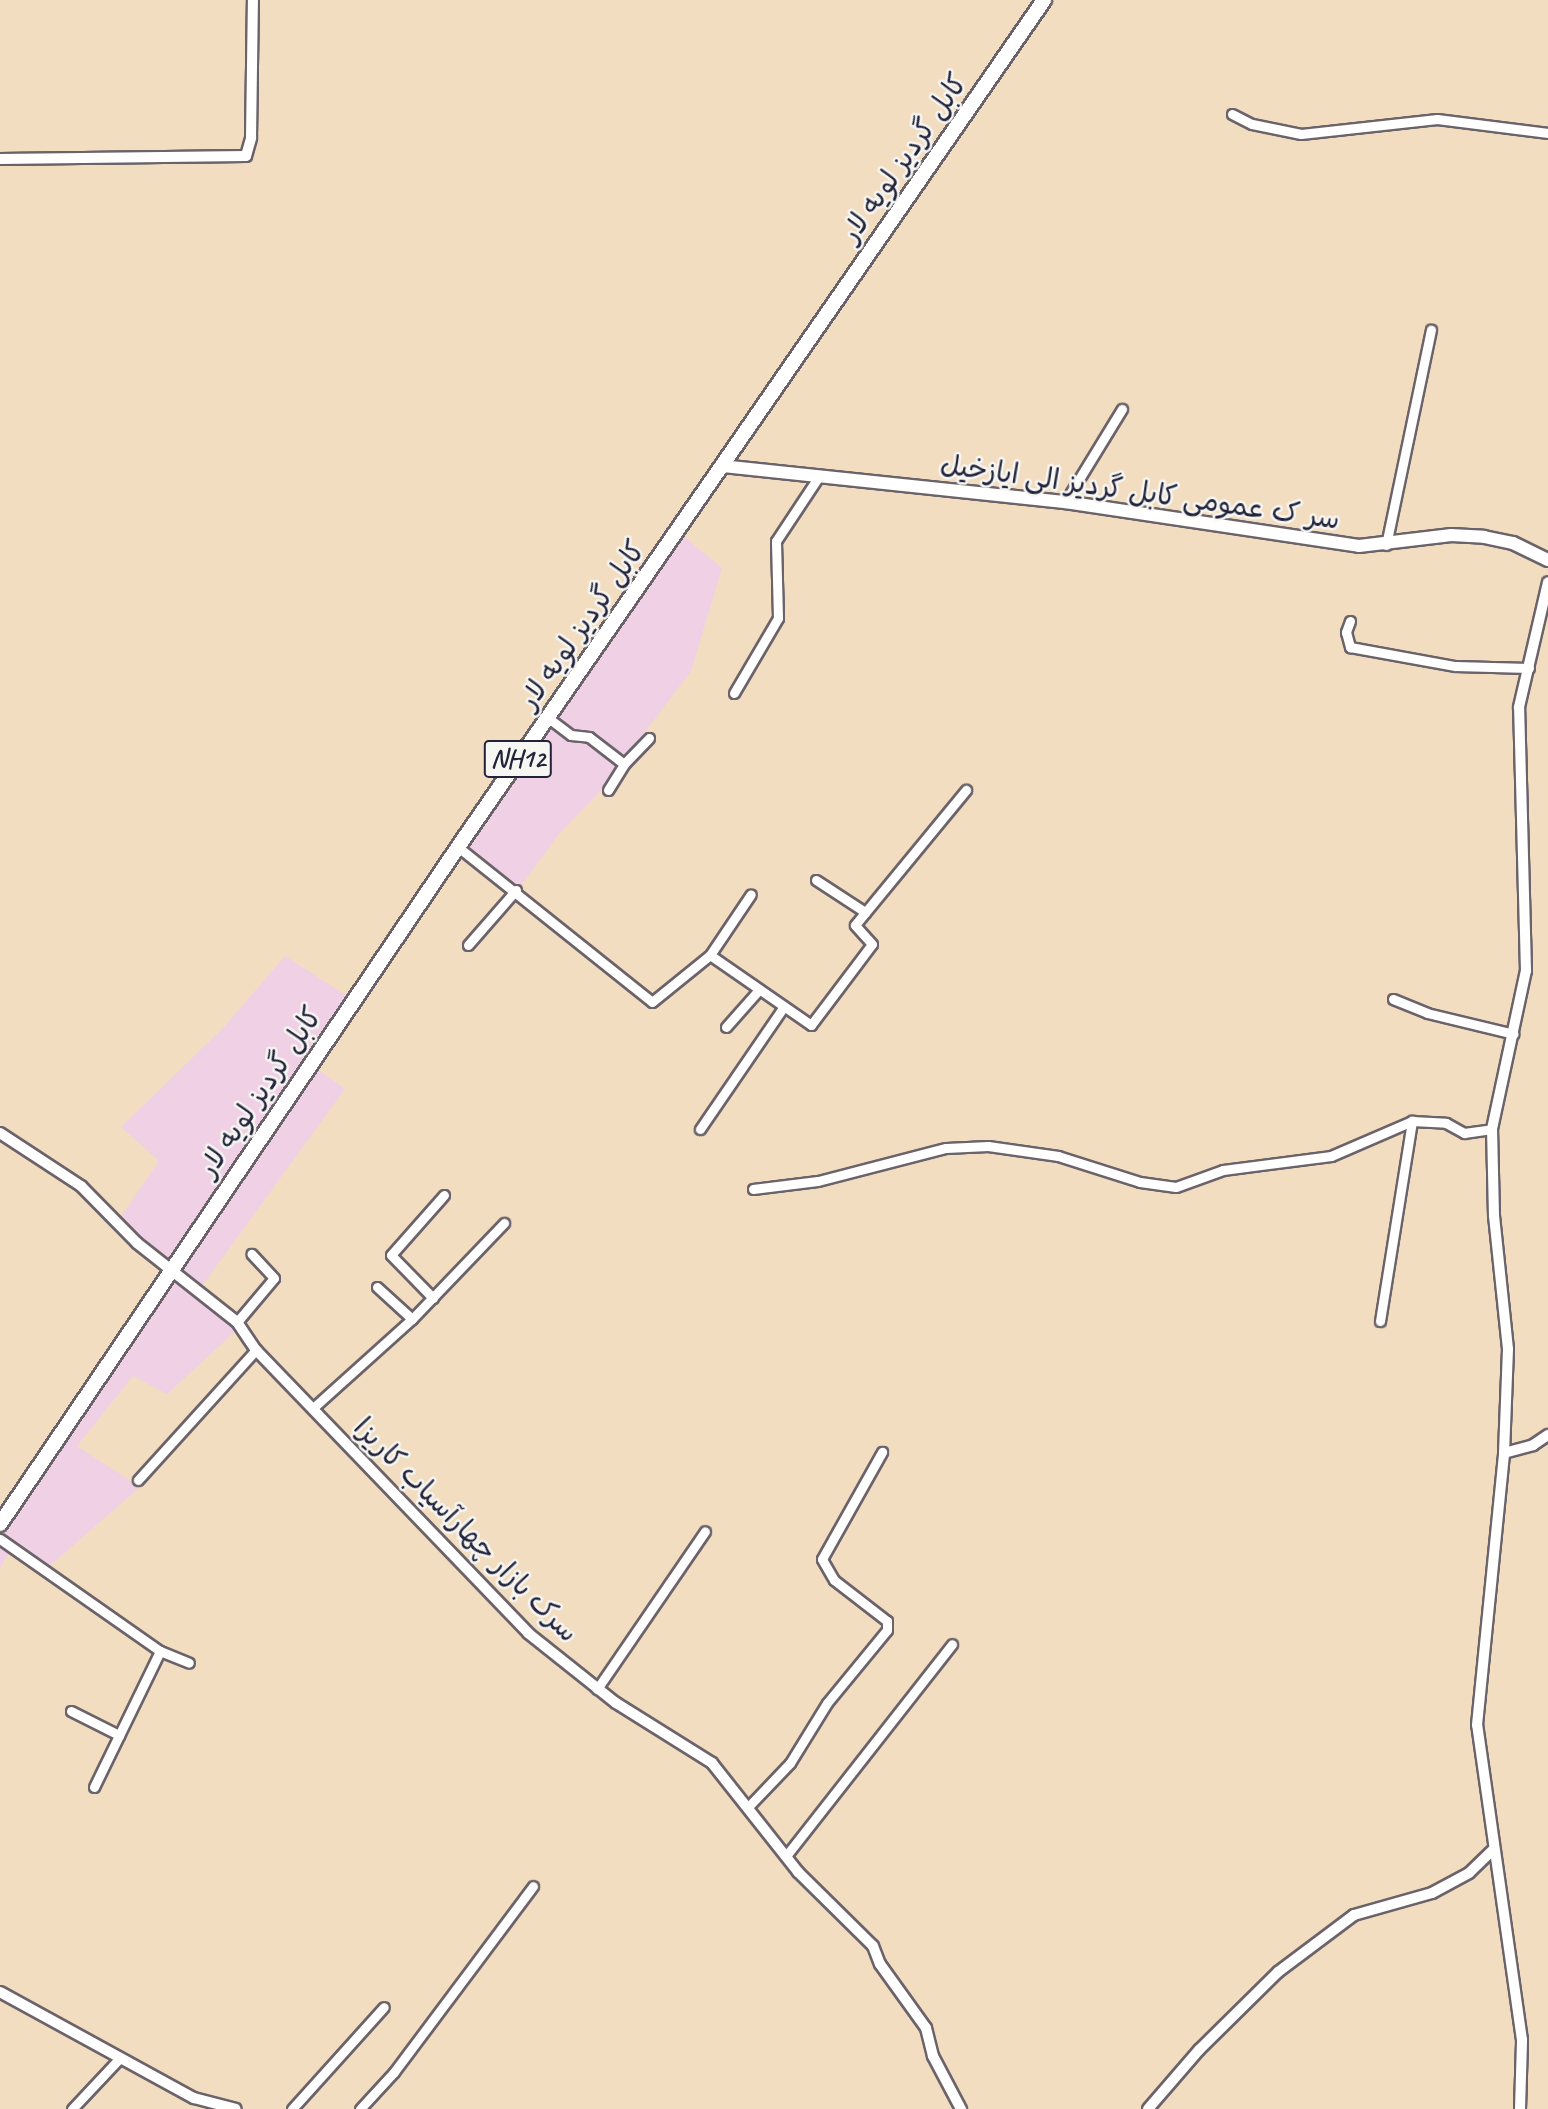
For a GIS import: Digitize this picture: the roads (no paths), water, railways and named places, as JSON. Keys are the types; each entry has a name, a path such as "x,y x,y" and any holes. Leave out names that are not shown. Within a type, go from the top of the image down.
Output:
{"highway":[{"name":"کابل گردیز لویه لار","path":"0,1524 170,1266 457,847 1044,0"}],"main road":[{"name":"سر ک عمومی کابل گردیز الی ایازخیل","path":"722,466 1065,502 1359,546 1386,545 1451,535 1483,537 1513,543 1548,560"}],"street":[{"path":"0,159 246,156 251,138 253,0"},
{"path":"1232,114 1252,124 1300,134 1437,119 1548,133"},
{"path":"1386,545 1431,330"},
{"path":"1065,502 1122,409"},
{"path":"734,692 778,618 776,541 820,476"},
{"path":"1520,2109 1522,2039 1492,1851 1477,1725 1504,1453 1508,1349 1494,1216 1492,1129 1526,971 1519,707 1548,582"},
{"path":"1350,621 1346,632 1350,647 1455,666 1528,668"},
{"path":"547,718 572,735 589,737 624,764"},
{"path":"608,790 624,764 649,738"},
{"path":"710,956 811,1025 872,944 855,927 966,790"},
{"path":"457,847 516,890 652,1002 710,956 751,894"},
{"path":"816,880 865,912"},
{"path":"468,945 516,890"},
{"path":"726,1027 758,991"},
{"path":"1393,999 1427,1013 1514,1034"},
{"path":"700,1129 783,1008"},
{"path":"753,1189 829,1179 946,1148 988,1146 1058,1156 1140,1182 1176,1187 1223,1170 1331,1156 1412,1121 1446,1123 1464,1133 1492,1129"},
{"path":"1380,1321 1412,1121"},
{"name":"سرک بازار چهارآسیاب کاریزا","path":"0,1133 81,1186 137,1243 170,1266 237,1322 256,1350 528,1633 597,1689 712,1763 786,1856 873,1946 880,1964 926,2028 933,2056 961,2109"},
{"path":"433,1298 391,1255 444,1195"},
{"path":"313,1408 412,1319 504,1223"},
{"path":"237,1322 274,1278 252,1254"},
{"path":"377,1287 412,1319"},
{"path":"138,1480 256,1350"},
{"path":"1504,1453 1548,1435"},
{"path":"748,1807 790,1763 827,1703 887,1630 887,1621 834,1580 822,1559 882,1452"},
{"path":"597,1689 705,1531"},
{"path":"0,1539 160,1651 189,1663"},
{"path":"786,1856 952,1644"},
{"path":"94,1787 160,1651"},
{"path":"71,1710 119,1735"},
{"path":"1148,2109 1199,2050 1278,1972 1353,1915 1432,1893 1469,1873 1492,1851"},
{"path":"360,2109 394,2072 533,1886"},
{"path":"0,1992 118,2060 194,2098 236,2109"},
{"path":"292,2109 384,2007"},
{"path":"72,2109 118,2060"}]}
